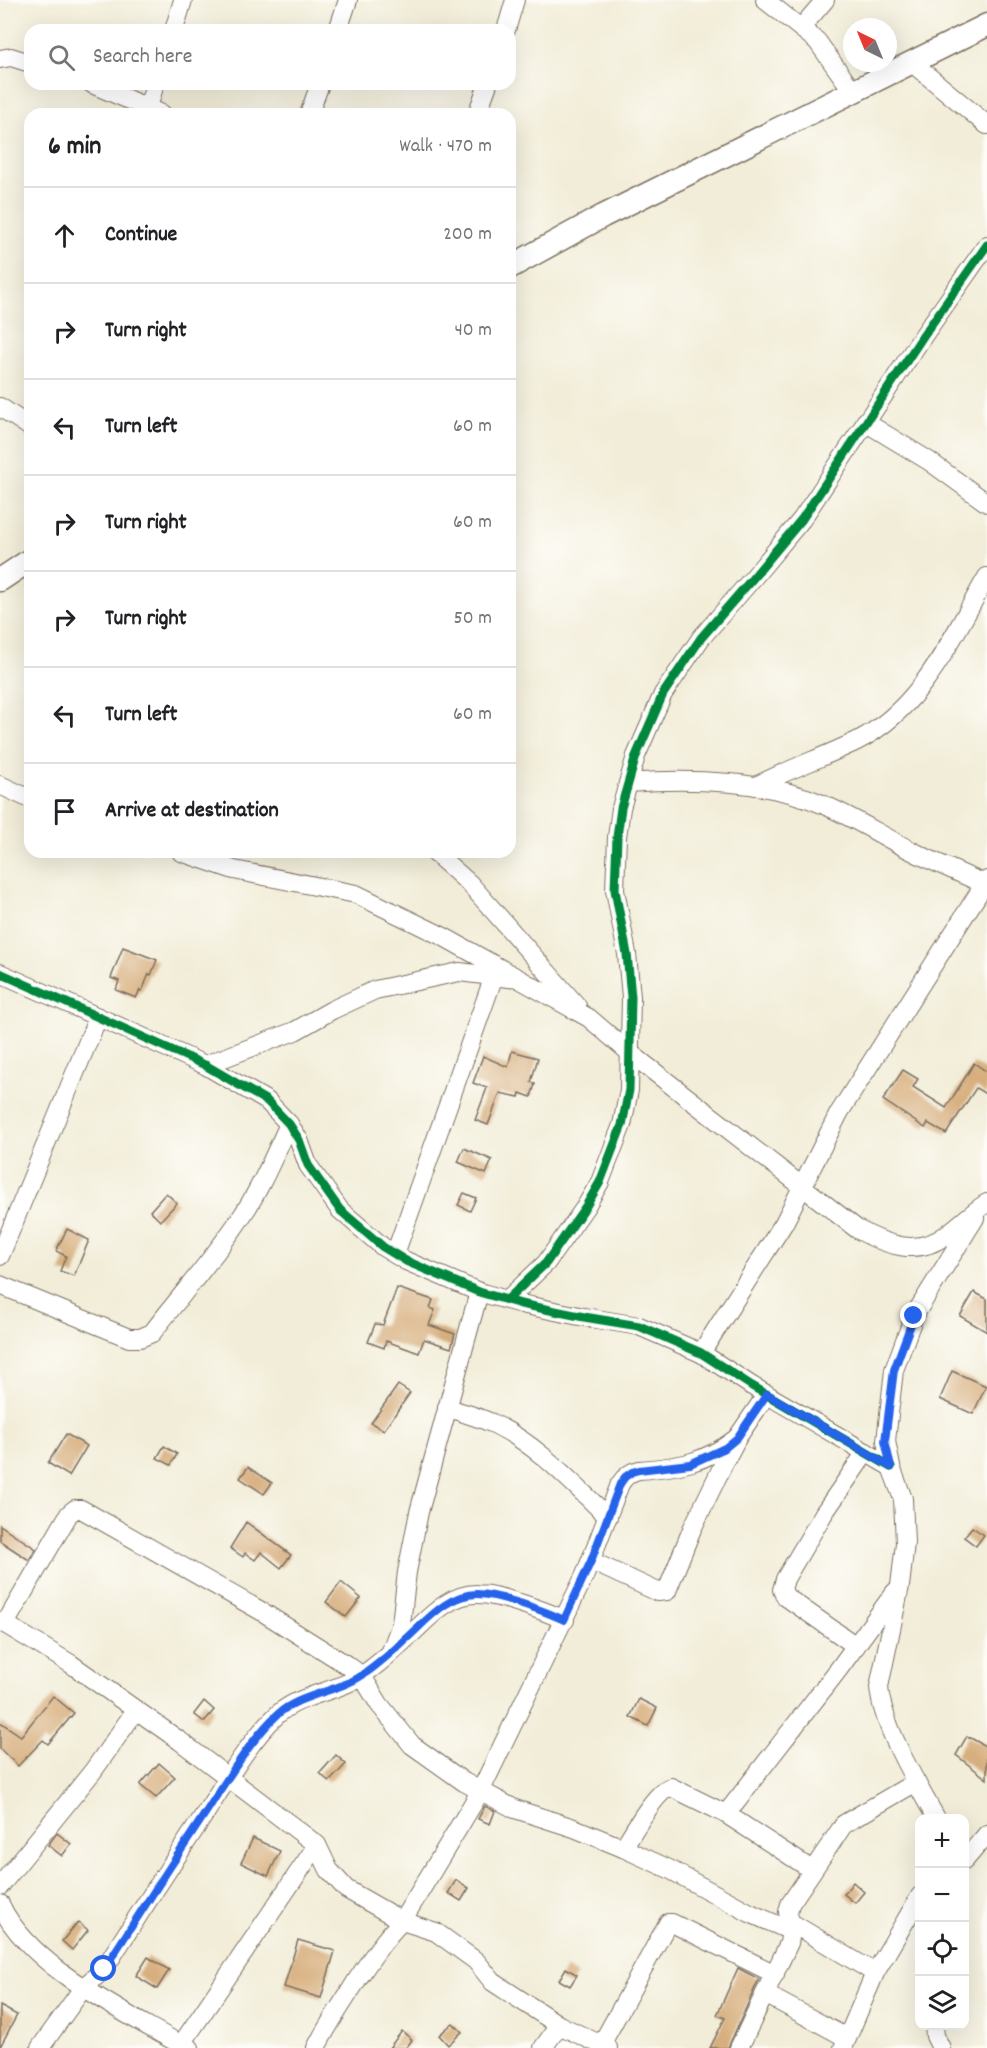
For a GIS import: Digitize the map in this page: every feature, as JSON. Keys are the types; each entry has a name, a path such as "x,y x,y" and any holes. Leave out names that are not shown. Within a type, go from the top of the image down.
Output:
{"street":[{"path":"176,24 183,0"},
{"path":"340,24 348,0"},
{"path":"508,24 515,0"},
{"path":"765,0 817,41 852,90"},
{"path":"801,28 825,0"},
{"path":"516,264 603,216 852,90 987,25"},
{"path":"0,59 11,57 24,61"},
{"path":"911,62 987,125"},
{"path":"105,90 143,108"},
{"path":"152,108 154,90"},
{"path":"311,108 318,90"},
{"path":"479,108 486,90"},
{"path":"507,1300 546,1263 586,1206 600,1182 622,1125 629,1090 632,997 615,890 617,837 621,808 636,756 663,694 701,638 802,519 865,422 987,245"},
{"path":"0,407 24,424"},
{"path":"865,422 929,461 987,502"},
{"path":"0,580 24,564"},
{"path":"756,786 858,740 902,709 929,674 987,577"},
{"path":"628,783 659,781 756,786 822,804 912,851 986,883 839,1113 784,1224 701,1353"},
{"path":"0,785 24,796"},
{"path":"199,858 234,870 356,894 444,937 588,1018"},
{"path":"441,858 470,884 588,1018 857,1229 881,1241 903,1248 929,1246 945,1236 986,1202"},
{"path":"205,1065 295,1031 332,1010 375,990 459,972 517,978"},
{"path":"0,973 205,1065 267,1101 290,1124 299,1140 308,1165 334,1203 383,1247 395,1254 479,1292 584,1317 639,1326 701,1353 891,1467"},
{"path":"395,1254 494,976"},
{"path":"0,1256 98,1017"},
{"path":"0,1285 129,1338 140,1338 152,1333 205,1268 241,1218 260,1186 290,1124"},
{"path":"934,1814 916,1782 880,1703 879,1687 900,1586 905,1543 903,1499 891,1467 885,1441 894,1370 914,1316 986,1202"},
{"path":"390,1653 401,1624 419,1512 479,1292"},
{"path":"591,1561 658,1592 667,1591 692,1530 737,1438 767,1394"},
{"path":"447,1407 494,1424 511,1434 566,1477 608,1517"},
{"path":"316,2048 329,2024 381,1945 402,1921 480,1792 591,1561 620,1484 632,1472 690,1464 709,1456 737,1438"},
{"path":"856,1646 786,1597 782,1590 785,1579 825,1513 866,1452"},
{"path":"775,1974 668,1923 604,2046 559,2025 493,1982 476,1961 436,1932 402,1921 346,1889 329,1870 317,1845 228,1777 71,1664 3,1623 69,1514 78,1508 261,1611 362,1676 379,1704 412,1744 437,1764 480,1792 515,1809 574,1828 669,1869 750,1913 791,1927 875,1973"},
{"path":"726,1814 900,1586"},
{"path":"40,2048 83,1988 104,1969 228,1777 265,1728 287,1707 362,1676 433,1614 467,1595 493,1596 564,1620"},
{"path":"0,1886 93,1771 136,1710"},
{"path":"739,2048 789,1943 790,1904 812,1870 848,1821 916,1782"},
{"path":"623,1848 655,1800 666,1788 671,1787 726,1814 812,1870"},
{"path":"969,1855 987,1834"},
{"path":"0,1904 6,1918 18,1935 33,1949 83,1988 183,2047 317,1845"},
{"path":"765,1994 845,2043 875,1973 915,1905"},
{"path":"543,2048 559,2025"},
{"path":"934,2030 941,2048"}],"building":[{"path":"123,947 157,960 151,975 149,974 142,991 140,990 136,998 116,990 119,981 111,978"},
{"path":"512,1051 538,1058 531,1082 535,1084 531,1097 520,1093 519,1097 500,1093 488,1125 475,1120 487,1088 473,1083 483,1056 508,1067"},
{"path":"974,1063 987,1072 987,1095 976,1088 946,1134 928,1123 925,1128 883,1100 903,1070 918,1079 913,1087 946,1108"},
{"path":"464,1148 492,1160 486,1174 458,1162"},
{"path":"166,1193 177,1203 160,1221 150,1211"},
{"path":"464,1193 476,1198 470,1211 458,1205"},
{"path":"67,1229 89,1240 74,1276 60,1271 66,1256 56,1251"},
{"path":"397,1288 433,1300 430,1308 435,1310 429,1325 455,1334 451,1348 424,1339 419,1353 386,1341 384,1348 368,1342 375,1324 383,1325"},
{"path":"974,1292 987,1299 987,1332 960,1316"},
{"path":"952,1371 986,1386 973,1414 940,1399"},
{"path":"398,1385 410,1393 384,1430 371,1423"},
{"path":"66,1434 87,1446 69,1476 48,1463"},
{"path":"164,1446 177,1454 171,1465 157,1458"},
{"path":"248,1467 272,1483 264,1494 240,1478"},
{"path":"246,1522 291,1555 281,1568 261,1552 255,1560 245,1553 243,1557 230,1548"},
{"path":"0,1525 36,1549 29,1560 0,1541"},
{"path":"972,1527 984,1535 976,1546 964,1537"},
{"path":"341,1582 361,1598 346,1617 326,1602"},
{"path":"53,1696 74,1713 48,1744 43,1740 18,1766 0,1749 0,1722 21,1736"},
{"path":"639,1699 657,1708 648,1726 630,1717"},
{"path":"204,1701 214,1710 204,1722 194,1714"},
{"path":"967,1736 987,1747 987,1779 956,1755"},
{"path":"336,1755 346,1764 329,1782 320,1773"},
{"path":"159,1763 175,1777 156,1798 140,1785"},
{"path":"485,1806 495,1811 490,1824 478,1819"},
{"path":"57,1833 71,1844 62,1856 48,1845"},
{"path":"253,1838 280,1851 268,1876 241,1863"},
{"path":"456,1880 469,1888 461,1901 448,1893"},
{"path":"853,1882 864,1892 855,1903 844,1894"},
{"path":"78,1922 88,1930 72,1950 62,1941"},
{"path":"298,1940 335,1951 321,1998 284,1987"},
{"path":"148,1957 169,1970 157,1989 136,1976"},
{"path":"566,1968 577,1975 570,1986 559,1980"},
{"path":"738,1968 759,1979 728,2048 710,2048 725,2018 717,2015"},
{"path":"0,2006 17,2015 0,2047"},
{"path":"453,2023 462,2032 448,2045 439,2035"},
{"path":"402,2031 412,2040 406,2048 389,2048"}],"cycle path":[{"path":"507,1300 546,1263 586,1206 600,1182 622,1125 629,1090 631,997 627,954 615,890 617,837 621,808 636,756 663,694 701,638 802,519 923,336 987,245"},
{"path":"0,973 205,1065 267,1101 289,1124 299,1140 308,1165 340,1210 383,1247 406,1261 479,1292 521,1304 639,1326 701,1353 752,1386 891,1467"}],"route":[{"path":"104,1969 228,1777 278,1714 297,1702 362,1676 406,1640 433,1614 467,1595 493,1596 564,1620 591,1561 620,1484 632,1472 690,1464 725,1448 737,1438 767,1394 891,1467 885,1441 894,1370 914,1316"}]}
